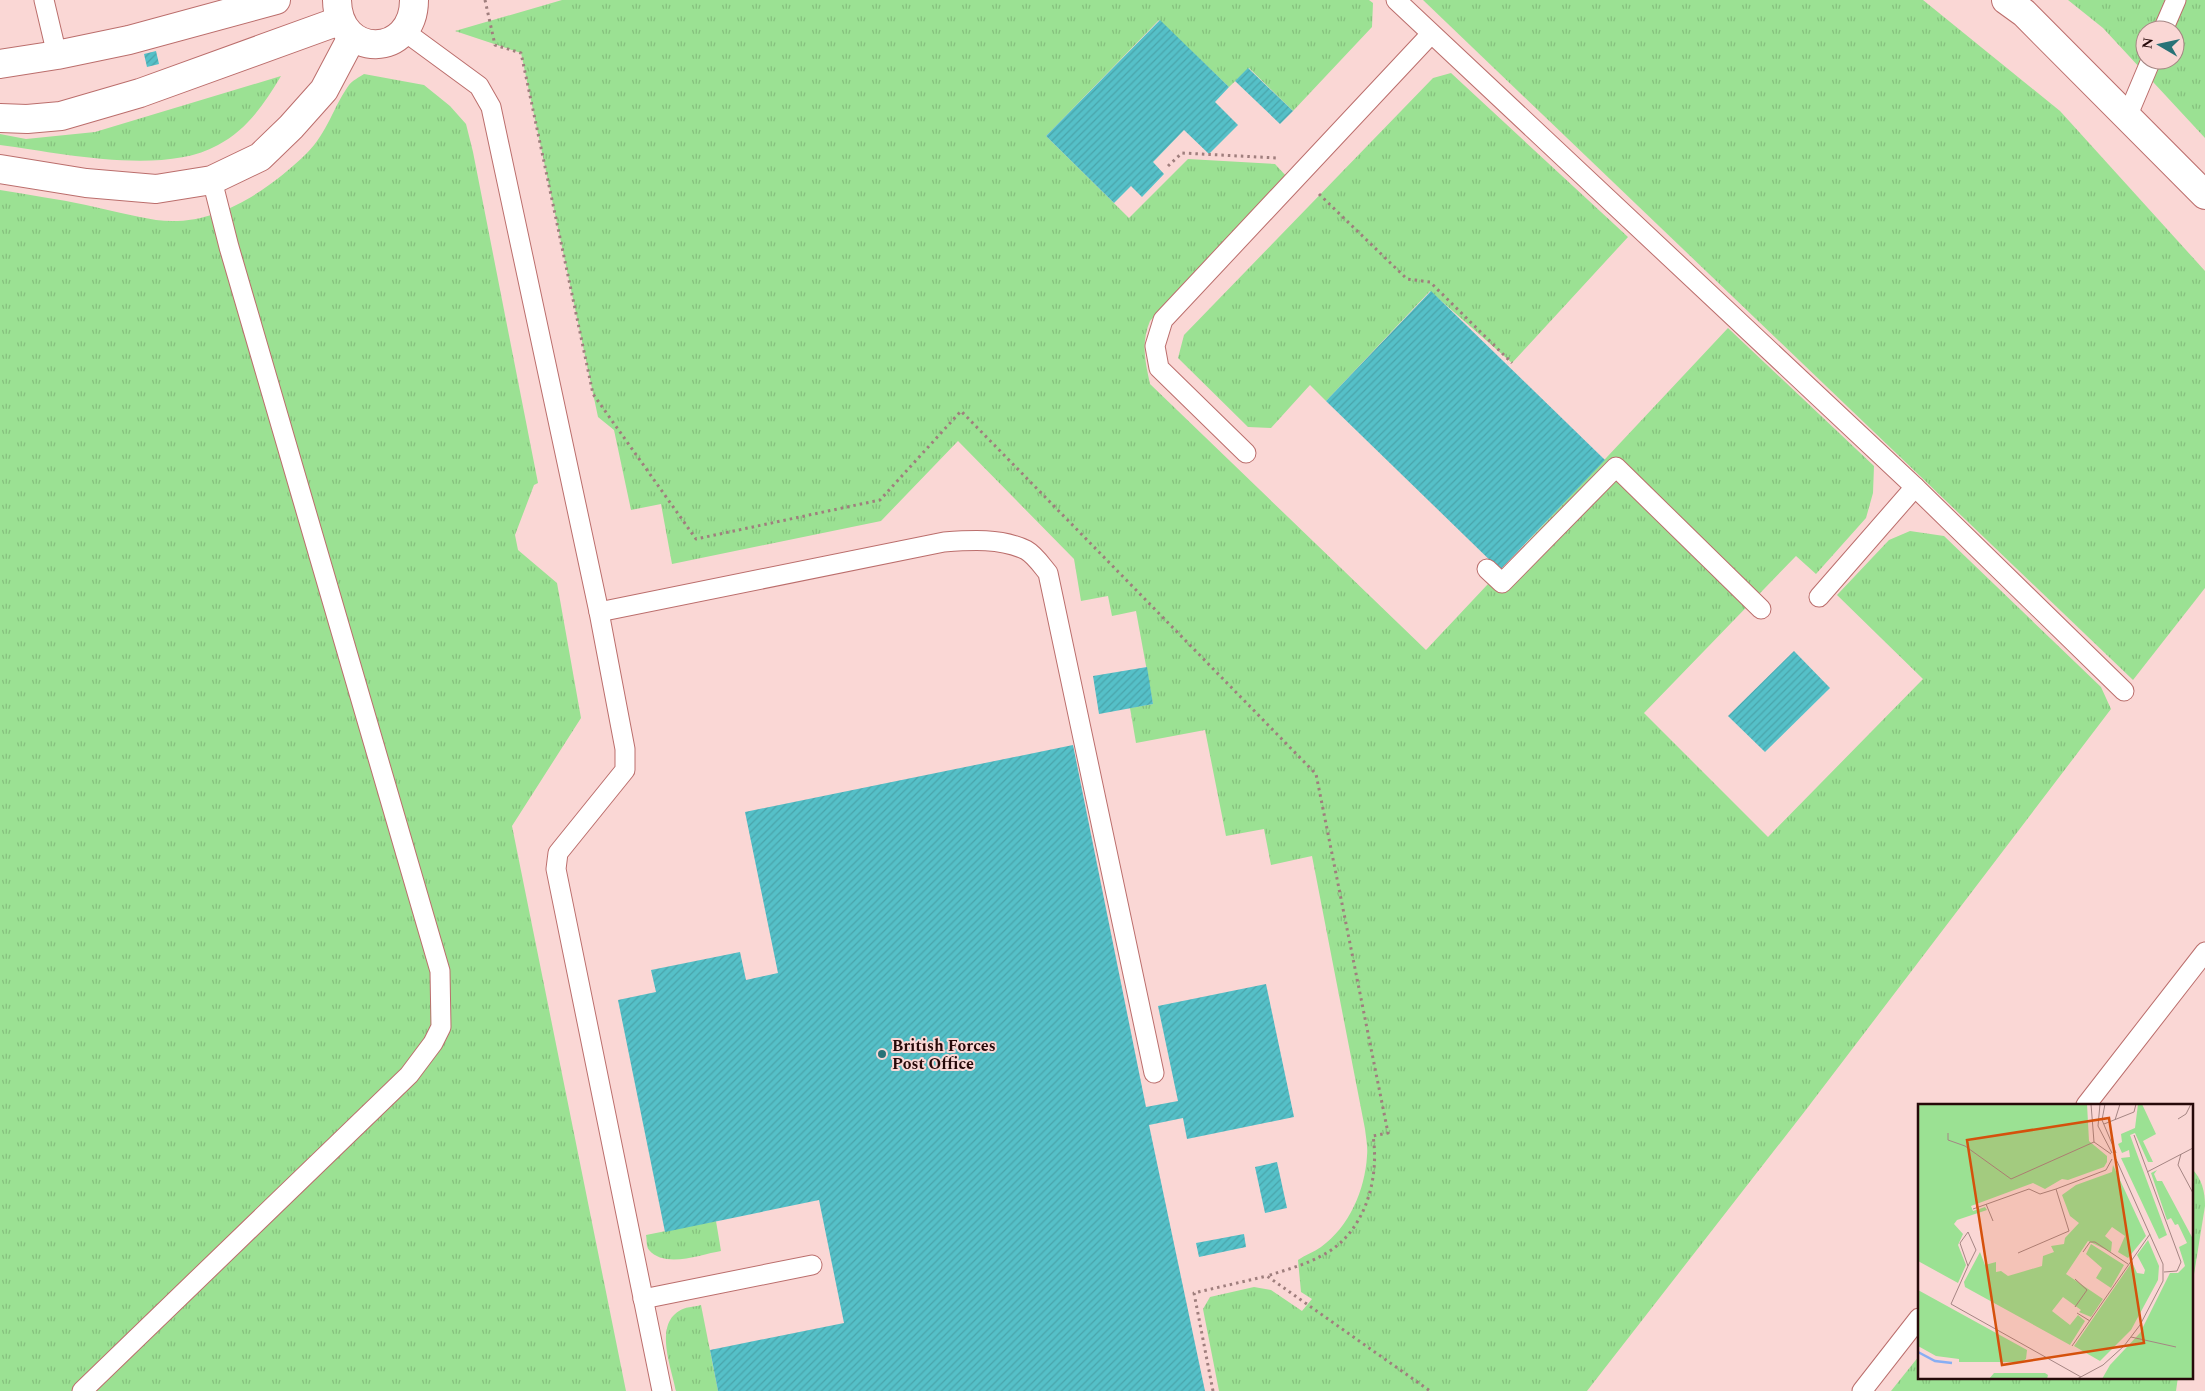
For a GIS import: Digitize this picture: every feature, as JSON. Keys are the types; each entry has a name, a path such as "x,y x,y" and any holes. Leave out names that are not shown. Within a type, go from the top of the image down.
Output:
{"street":[{"path":"0,64 57,55 129,40 276,0"},
{"path":"343,19 368,44 385,44 404,31 411,22 414,0"},
{"path":"2006,0 2024,14 2205,195"},
{"path":"0,118 27,119 70,113 140,93 343,19"},
{"path":"0,170 86,183 156,189 212,180 260,157 292,127 324,90 343,19"}],"lane":[{"path":"44,0 57,55"},
{"path":"1396,0 1915,487 2124,691"},
{"path":"2167,20 2176,0"},
{"path":"404,31 479,86 491,107 599,612 624,749 625,770 558,852 556,869 662,1391"},
{"path":"1246,453 1160,368 1155,346 1163,320 1431,34"},
{"path":"2127,117 2147,70"},
{"path":"82,1391 409,1075 434,1043 441,1027 440,971 235,266 212,180"},
{"path":"1487,569 1502,583 1616,467 1761,609"},
{"path":"1818,597 1915,487"},
{"path":"599,612 944,542 975,540 1002,543 1028,551 1048,573 1154,1072"},
{"path":"2087,1104 2205,952"},
{"path":"644,1299 812,1265"},
{"path":"1862,1391 1918,1319"}],"path":[{"path":"485,0 495,44 521,53 593,394 696,538 880,500 961,411 1316,774 1388,1133 1373,1136 1376,1156 1373,1182 1364,1208 1347,1238 1322,1256 1267,1276 1194,1293 1213,1391"},
{"path":"1168,166 1182,153 1282,159 1407,279 1430,282 1512,363"},
{"path":"1267,1276 1430,1391"}],"green space":[{"path":"562,0 1369,0 1373,3 1372,27 1293,111 1249,68 1229,87 1159,20 1046,136 1129,218 1188,159 1275,164 1287,177 1150,321 1146,336 1145,359 1150,384 1426,650 1728,328 1874,466 1873,493 1866,518 1816,574 1796,556 1644,713 1768,837 1923,679 1837,595 1889,540 1910,531 1944,536 2101,687 2111,709 1805,1111 1587,1391 1219,1391 1203,1309 1210,1297 1254,1287 1271,1290 1302,1311 1312,1299 1301,1292 1298,1260 1321,1247 1340,1229 1354,1207 1366,1169 1365,1129 1312,856 1271,865 1264,829 1226,836 1205,730 1136,743 1130,708 1153,704 1136,611 1112,616 1108,596 1081,601 1074,559 958,441 881,521 672,564 661,504 631,510 614,430 598,417 521,53 455,31"},
{"path":"1423,0 1923,0 2060,111 2205,271 2205,588 2133,680"},
{"path":"2068,0 2205,0 2205,138 2142,70 2185,70 2185,20 2135,20 2135,63 2103,28"},
{"path":"1451,73 1628,237 1512,363 1430,291 1326,401 1310,385 1271,428 1248,427 1178,358 1184,335 1433,78"},
{"path":"364,74 424,85 450,106 466,124 473,152 538,483 534,485 515,535 518,550 557,583 581,718 512,826 626,1391 0,1391 0,190 156,220 178,221 199,218 219,212 239,204 275,181 307,153 320,137 349,85"},
{"path":"281,76 262,106 238,132 218,145 195,154 169,159 141,161 111,160 0,145 0,134 26,139 95,132"},
{"path":"2192,1169 2198,1176 2202,1186 2205,1206 2192,1287"},
{"path":"716,1221 721,1251 684,1259 664,1259 656,1256 648,1248 646,1235"},
{"path":"701,1305 718,1391 676,1391 667,1348 667,1327 679,1311"},
{"path":"1918,1357 1918,1378 2178,1378 2176,1391 1891,1391"}],"building":[{"path":"1160,20 1229,87 1215,102 1238,125 1209,154 1184,130 1153,162 1164,174 1142,197 1131,186 1114,203 1046,136"},
{"path":"156,51 159,64 147,67 144,54"},
{"path":"1248,68 1293,111 1280,124 1235,81"},
{"path":"1431,291 1605,460 1500,570 1326,401"},
{"path":"1794,651 1830,688 1765,752 1728,716"},
{"path":"1147,667 1153,704 1099,714 1093,676"},
{"name":"British Forces Post Office","path":"1073,745 1146,1107 1178,1101 1158,1006 1266,984 1294,1117 1187,1139 1183,1118 1149,1125 1205,1391 718,1391 710,1350 844,1323 819,1200 665,1232 618,1000 656,992 651,970 740,952 746,980 778,973 745,812"},
{"path":"1277,1162 1287,1208 1265,1213 1255,1167"},
{"path":"1244,1234 1246,1247 1199,1257 1196,1243"}],"place":[{"name":"British Forces Post Office","path":"882,1054"}]}
